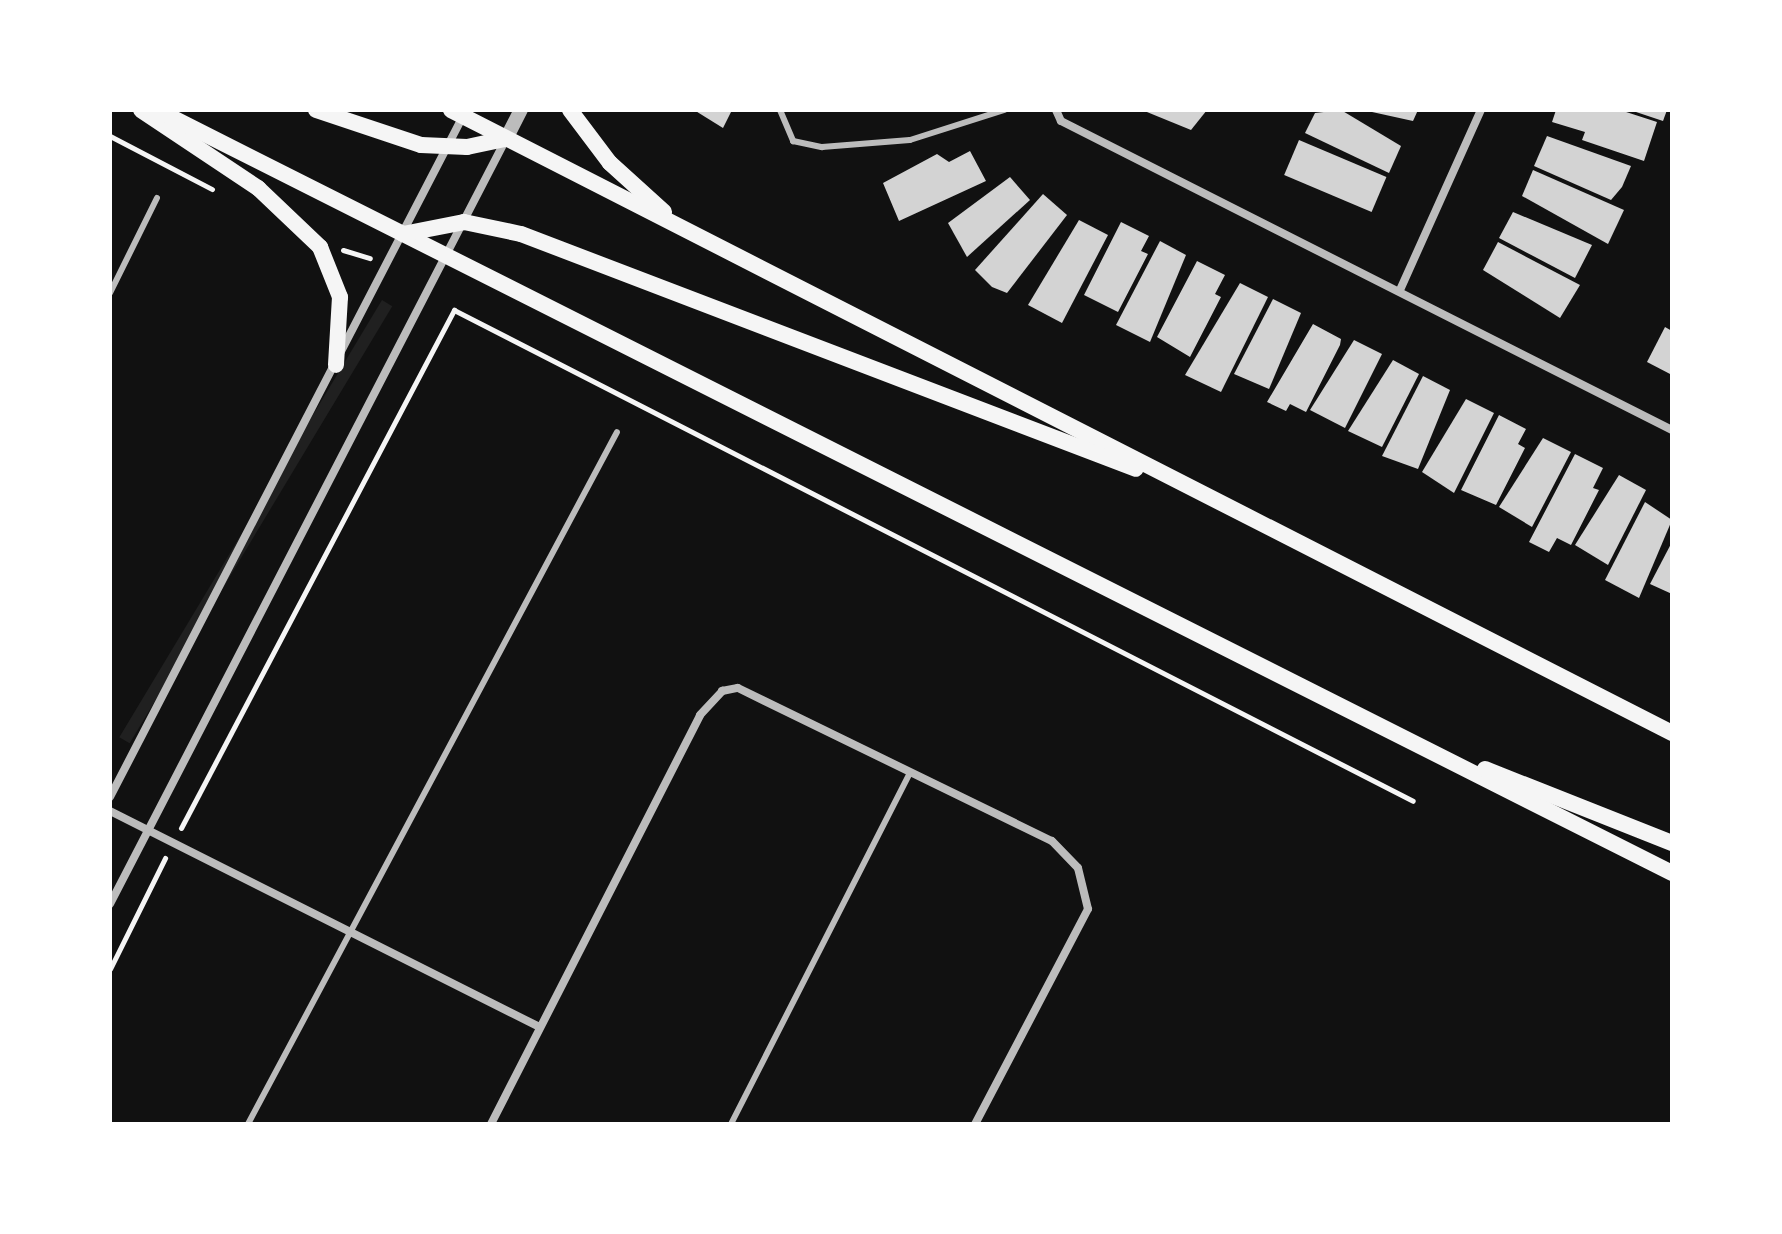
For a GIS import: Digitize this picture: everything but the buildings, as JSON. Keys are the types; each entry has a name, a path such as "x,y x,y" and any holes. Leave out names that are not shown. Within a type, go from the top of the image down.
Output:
{"main road":[{"path":"141,110 258,188 320,247 340,297 336,365"},
{"path":"157,110 1672,873"},
{"path":"316,110 446,149 506,139"},
{"path":"570,110 610,163 686,231"},
{"path":"460,112 506,139 1672,733"},
{"path":"403,234 464,222 521,234 1219,501"},
{"path":"1390,732 1672,843"}],"street":[{"path":"110,904 521,110"},
{"path":"1056,110 1061,121 1672,430"},
{"path":"1400,290 1481,110"},
{"path":"110,797 403,234 446,149 460,112"},
{"path":"491,1124 700,715 722,691 762,695 1052,841 1078,868 1088,909 975,1124"},
{"path":"110,811 539,1027"}],"lane":[{"path":"780,110 793,141 822,147 910,140 1004,110"},
{"path":"110,293 157,198"},
{"path":"248,1124 348,931 617,432"},
{"path":"731,1124 910,772"}],"path":[{"path":"110,136 221,194"},
{"path":"110,969 172,843 454,310 1413,801"}],"shaded area":[{"path":"382,300 392,306 130,743 119,737"}]}
